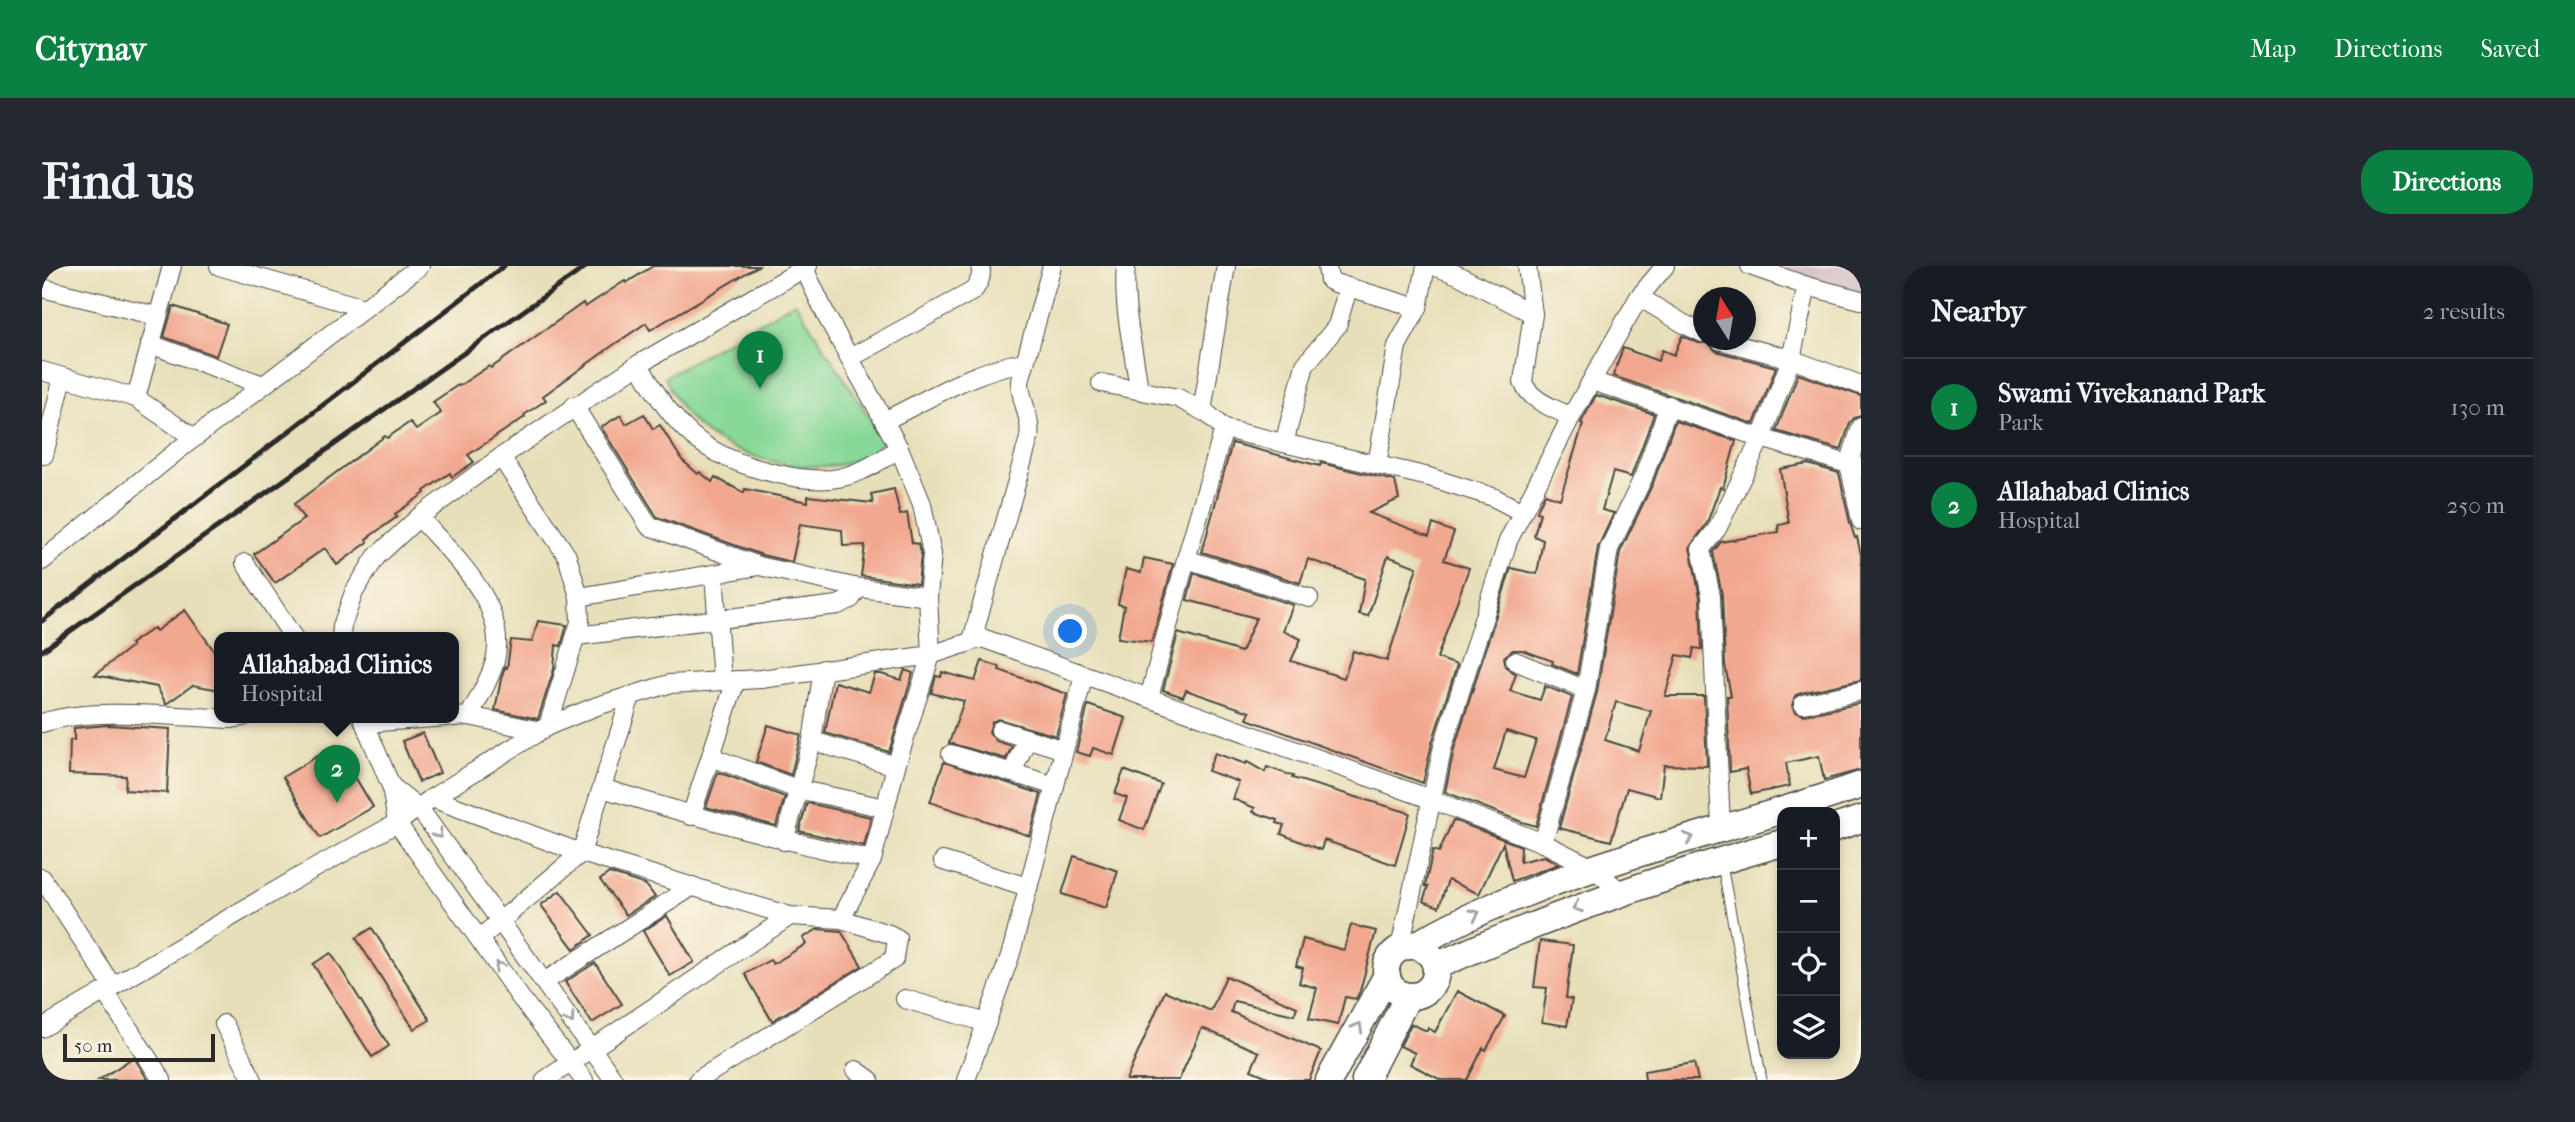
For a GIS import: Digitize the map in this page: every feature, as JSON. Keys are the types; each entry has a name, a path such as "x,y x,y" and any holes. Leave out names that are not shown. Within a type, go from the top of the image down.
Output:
{"main road":[{"path":"1329,1080 1387,975 1389,960 1407,947 1486,909 1593,868 1861,785"},
{"path":"1840,826 1861,819"},
{"path":"1436,966 1499,938 1621,892 1777,844"},
{"path":"1387,975 1394,989 1408,996 1423,993 1430,988 1437,974 1429,953 1407,947"},
{"path":"1365,1080 1408,996"}],"street":[{"path":"136,398 172,266"},
{"path":"219,266 364,308"},
{"path":"45,555 262,385 420,266"},
{"path":"850,358 972,291 982,273 980,266"},
{"path":"972,640 1029,438 1031,423 1020,390 1024,362 1052,266"},
{"path":"1126,266 1124,303 1139,390"},
{"path":"1202,411 1226,266"},
{"path":"1327,266 1329,280 1418,308"},
{"path":"1377,465 1397,346 1418,308 1426,266"},
{"path":"1434,266 1533,314"},
{"path":"1474,266 1484,288"},
{"path":"1527,266 1533,314 1524,373 1527,391 1533,397 1571,417"},
{"path":"1407,947 1447,733 1508,541 1571,417 1639,297 1665,266"},
{"path":"1750,266 1807,286 1861,300"},
{"path":"341,632 354,592 376,557 419,517 574,406 639,364 805,267 827,317 899,448 922,504 932,554 928,597 931,655 896,766 872,860 841,919"},
{"path":"1721,828 1711,596 1701,549 1717,529 1761,438 1791,359 1807,286"},
{"path":"42,288 157,316"},
{"path":"1284,443 1305,365 1337,326 1348,288"},
{"path":"1639,297 1693,328"},
{"path":"150,344 262,385"},
{"path":"1756,350 1861,384"},
{"path":"884,421 981,373 999,366 1024,362"},
{"path":"639,364 653,390 676,420 703,445 742,466 804,480 830,479 853,475 873,467 899,448"},
{"path":"42,371 136,398 194,438"},
{"path":"44,455 62,377"},
{"path":"1592,381 1761,438 1855,466"},
{"path":"1101,383 1178,398 1202,411 1224,429 1429,477 1493,497 1522,512"},
{"path":"1543,843 1586,690 1609,549 1643,478 1668,405"},
{"path":"574,406 649,526 759,566 858,588 928,597"},
{"path":"1861,427 1855,466 1861,521"},
{"path":"1149,698 1185,559 1224,429"},
{"path":"501,457 567,556 579,597 580,622 545,728"},
{"path":"419,517 469,575 485,597 492,615 496,639 495,661 462,716 545,728"},
{"path":"1185,559 1309,598"},
{"path":"245,563 290,632"},
{"path":"579,597 759,566"},
{"path":"691,816 711,757 729,681 718,618 714,574"},
{"path":"576,636 838,605 850,599 858,588"},
{"path":"42,1028 299,877 397,823 545,728 597,706 669,684 761,679 931,655 982,638 1433,800 1543,843 1593,868 1621,892"},
{"path":"1515,661 1586,690"},
{"path":"784,841 812,741 823,669"},
{"path":"966,1080 1011,953 1084,674"},
{"path":"1803,704 1861,691"},
{"path":"480,938 581,852 631,696"},
{"path":"42,723 61,717 99,715 214,718"},
{"path":"364,723 391,786 397,823 520,998 584,1080"},
{"path":"1000,730 1064,750"},
{"path":"1012,773 1027,739"},
{"path":"812,741 896,766"},
{"path":"951,754 1055,786"},
{"path":"711,757 797,789 885,808"},
{"path":"391,786 426,803 790,916 841,919 897,938 894,959 698,1080"},
{"path":"602,789 784,841 872,860"},
{"path":"426,803 501,922 614,1080"},
{"path":"943,861 1028,887"},
{"path":"42,878 160,1079"},
{"path":"544,982 693,886"},
{"path":"545,1080 790,916"},
{"path":"905,999 987,1023"},
{"path":"224,1024 253,1080"}],"lane":[{"path":"1721,860 1762,1080"}],"shaded area":[{"path":"1787,266 1861,266 1861,302 1785,277"}],"green space":[{"path":"795,302 884,440 862,457 840,465 818,467 771,461 727,445 693,422 680,407 665,377"}],"building":[{"path":"653,266 758,266 650,330 646,323 612,346 543,396 546,400 524,415 525,417 468,455 474,462 452,477 450,473 424,491 425,493 395,514 397,517 366,539 368,542 337,565 325,548 275,583 254,554 304,519 294,504 385,436 387,438 410,422 416,430 441,413 433,402 458,385 489,366 491,368 583,303 585,307"},
{"path":"173,306 227,324 216,356 164,337"},
{"path":"1682,336 1693,341 1693,350 1715,350 1776,367 1754,424 1613,376 1623,348 1658,361 1662,350 1674,355"},
{"path":"1798,374 1861,396 1861,416 1850,423 1841,450 1776,431"},
{"path":"1596,395 1654,414 1631,477 1613,472 1602,510 1614,513 1598,547 1577,674 1552,664 1553,661 1522,650 1513,650 1504,657 1506,667 1516,674 1510,691 1540,700 1545,686 1572,697 1536,826 1445,792 1454,749 1511,568 1537,574 1543,540 1534,536 1540,513 1537,512 1545,494 1560,499 1583,424 1581,423","holes":["1506,731 1536,740 1524,778 1494,770"]},
{"path":"644,414 653,429 660,425 682,460 698,474 700,472 712,482 715,477 744,493 745,489 808,502 808,496 873,503 871,494 894,489 900,515 907,513 912,543 918,544 921,555 918,584 861,576 865,545 843,546 842,530 800,524 792,562 762,555 657,517 601,427 621,415 626,424"},
{"path":"1675,421 1736,441 1723,488 1720,487 1707,523 1690,547 1700,597 1702,649 1694,648 1692,658 1677,655 1665,696 1704,696 1707,766 1664,765 1660,797 1627,788 1611,841 1559,828 1597,692 1620,552 1653,483","holes":["1616,702 1651,711 1639,751 1605,740"]},
{"path":"1232,443 1320,466 1321,463 1395,481 1399,499 1369,513 1429,536 1433,524 1454,532 1444,560 1469,568 1437,658 1457,665 1432,743 1423,783 1247,719 1250,712 1186,690 1183,697 1163,690 1178,633 1241,652 1256,618 1187,600 1194,573 1293,605 1283,631 1301,639 1291,661 1344,678 1353,651 1387,661 1417,567 1388,556 1368,616 1359,614 1365,579 1308,559 1300,583 1202,552"},
{"path":"1808,464 1839,473 1850,523 1855,538 1857,537 1861,555 1861,680 1801,693 1795,696 1792,706 1795,712 1805,715 1861,703 1861,770 1824,780 1819,756 1786,763 1790,786 1751,794 1746,769 1730,772 1727,696 1731,696 1725,665 1722,595 1713,552 1721,542 1779,532 1778,525 1789,523 1780,469"},
{"path":"1144,558 1173,564 1152,642 1118,638 1124,606 1118,604 1126,569 1141,573"},
{"path":"185,610 214,651 214,689 193,685 166,704 157,687 95,675 132,646 130,644 154,628 156,631"},
{"path":"538,621 567,625 561,646 556,645 554,669 538,719 495,710 501,679 505,667 507,668 511,640 532,642"},
{"path":"982,661 1000,667 999,670 1067,694 1056,736 998,719 992,722 989,732 996,741 1012,746 1006,759 949,743 964,701 931,693 936,676 941,677 942,672 975,681"},
{"path":"905,670 913,673 889,752 825,733 835,682 869,692 875,674 901,680"},
{"path":"1088,705 1126,718 1114,755 1093,748 1090,756 1076,752"},
{"path":"108,725 170,729 167,793 125,790 126,776 69,774 70,740 74,740 74,728"},
{"path":"768,725 801,735 791,775 756,762"},
{"path":"423,733 440,773 419,782 402,741"},
{"path":"336,745 373,807 320,838 283,777"},
{"path":"1215,753 1246,764 1247,762 1265,772 1267,767 1293,776 1292,778 1410,813 1395,865 1324,840 1321,850 1281,834 1284,825 1277,823 1278,820 1253,812 1255,808 1233,799 1239,782 1208,771"},
{"path":"944,762 1041,794 1030,836 930,802"},
{"path":"1124,770 1161,784 1144,830 1119,820 1127,798 1115,794"},
{"path":"718,772 785,797 776,826 706,807"},
{"path":"807,803 871,817 864,846 799,831"},
{"path":"1453,820 1521,846 1520,862 1544,856 1559,864 1512,881 1503,843 1479,894 1448,880 1439,907 1423,901 1428,887 1425,886 1433,850 1439,852"},
{"path":"1074,856 1118,871 1106,908 1062,894"},
{"path":"609,873 646,885 655,897 626,915 600,880"},
{"path":"560,891 593,935 574,949 541,905"},
{"path":"667,916 694,962 670,976 643,931"},
{"path":"1351,925 1376,931 1360,991 1356,999 1345,997 1338,1025 1309,1019 1317,988 1299,983 1303,968 1296,966 1303,939 1344,950"},
{"path":"372,928 430,1020 414,1029 356,938"},
{"path":"818,929 841,931 862,966 772,1021 745,974 770,960 773,964 806,944 803,938"},
{"path":"1540,941 1573,945 1566,998 1572,999 1567,1026 1542,1022 1547,988 1534,987"},
{"path":"331,953 389,1046 372,1057 313,964"},
{"path":"595,963 622,1004 592,1023 565,982"},
{"path":"1226,976 1297,1007 1294,1015 1234,1001 1231,1012 1321,1051 1309,1080 1275,1080 1251,1070 1259,1052 1202,1028 1179,1080 1126,1080 1165,991 1211,1011"},
{"path":"1457,991 1505,1016 1486,1050 1483,1048 1467,1080 1441,1080 1410,1064 1415,1053 1400,1046 1411,1024 1435,1032"},
{"path":"134,1057 148,1080 99,1080"},
{"path":"1694,1063 1698,1080 1645,1080 1644,1071"}],"railway":[{"path":"42,621 504,266"},
{"path":"42,651 587,266"}],"place":[{"name":"Swami Vivekanand Park","path":"760,389"},
{"name":"Allahabad Clinics","path":"337,803"}]}
